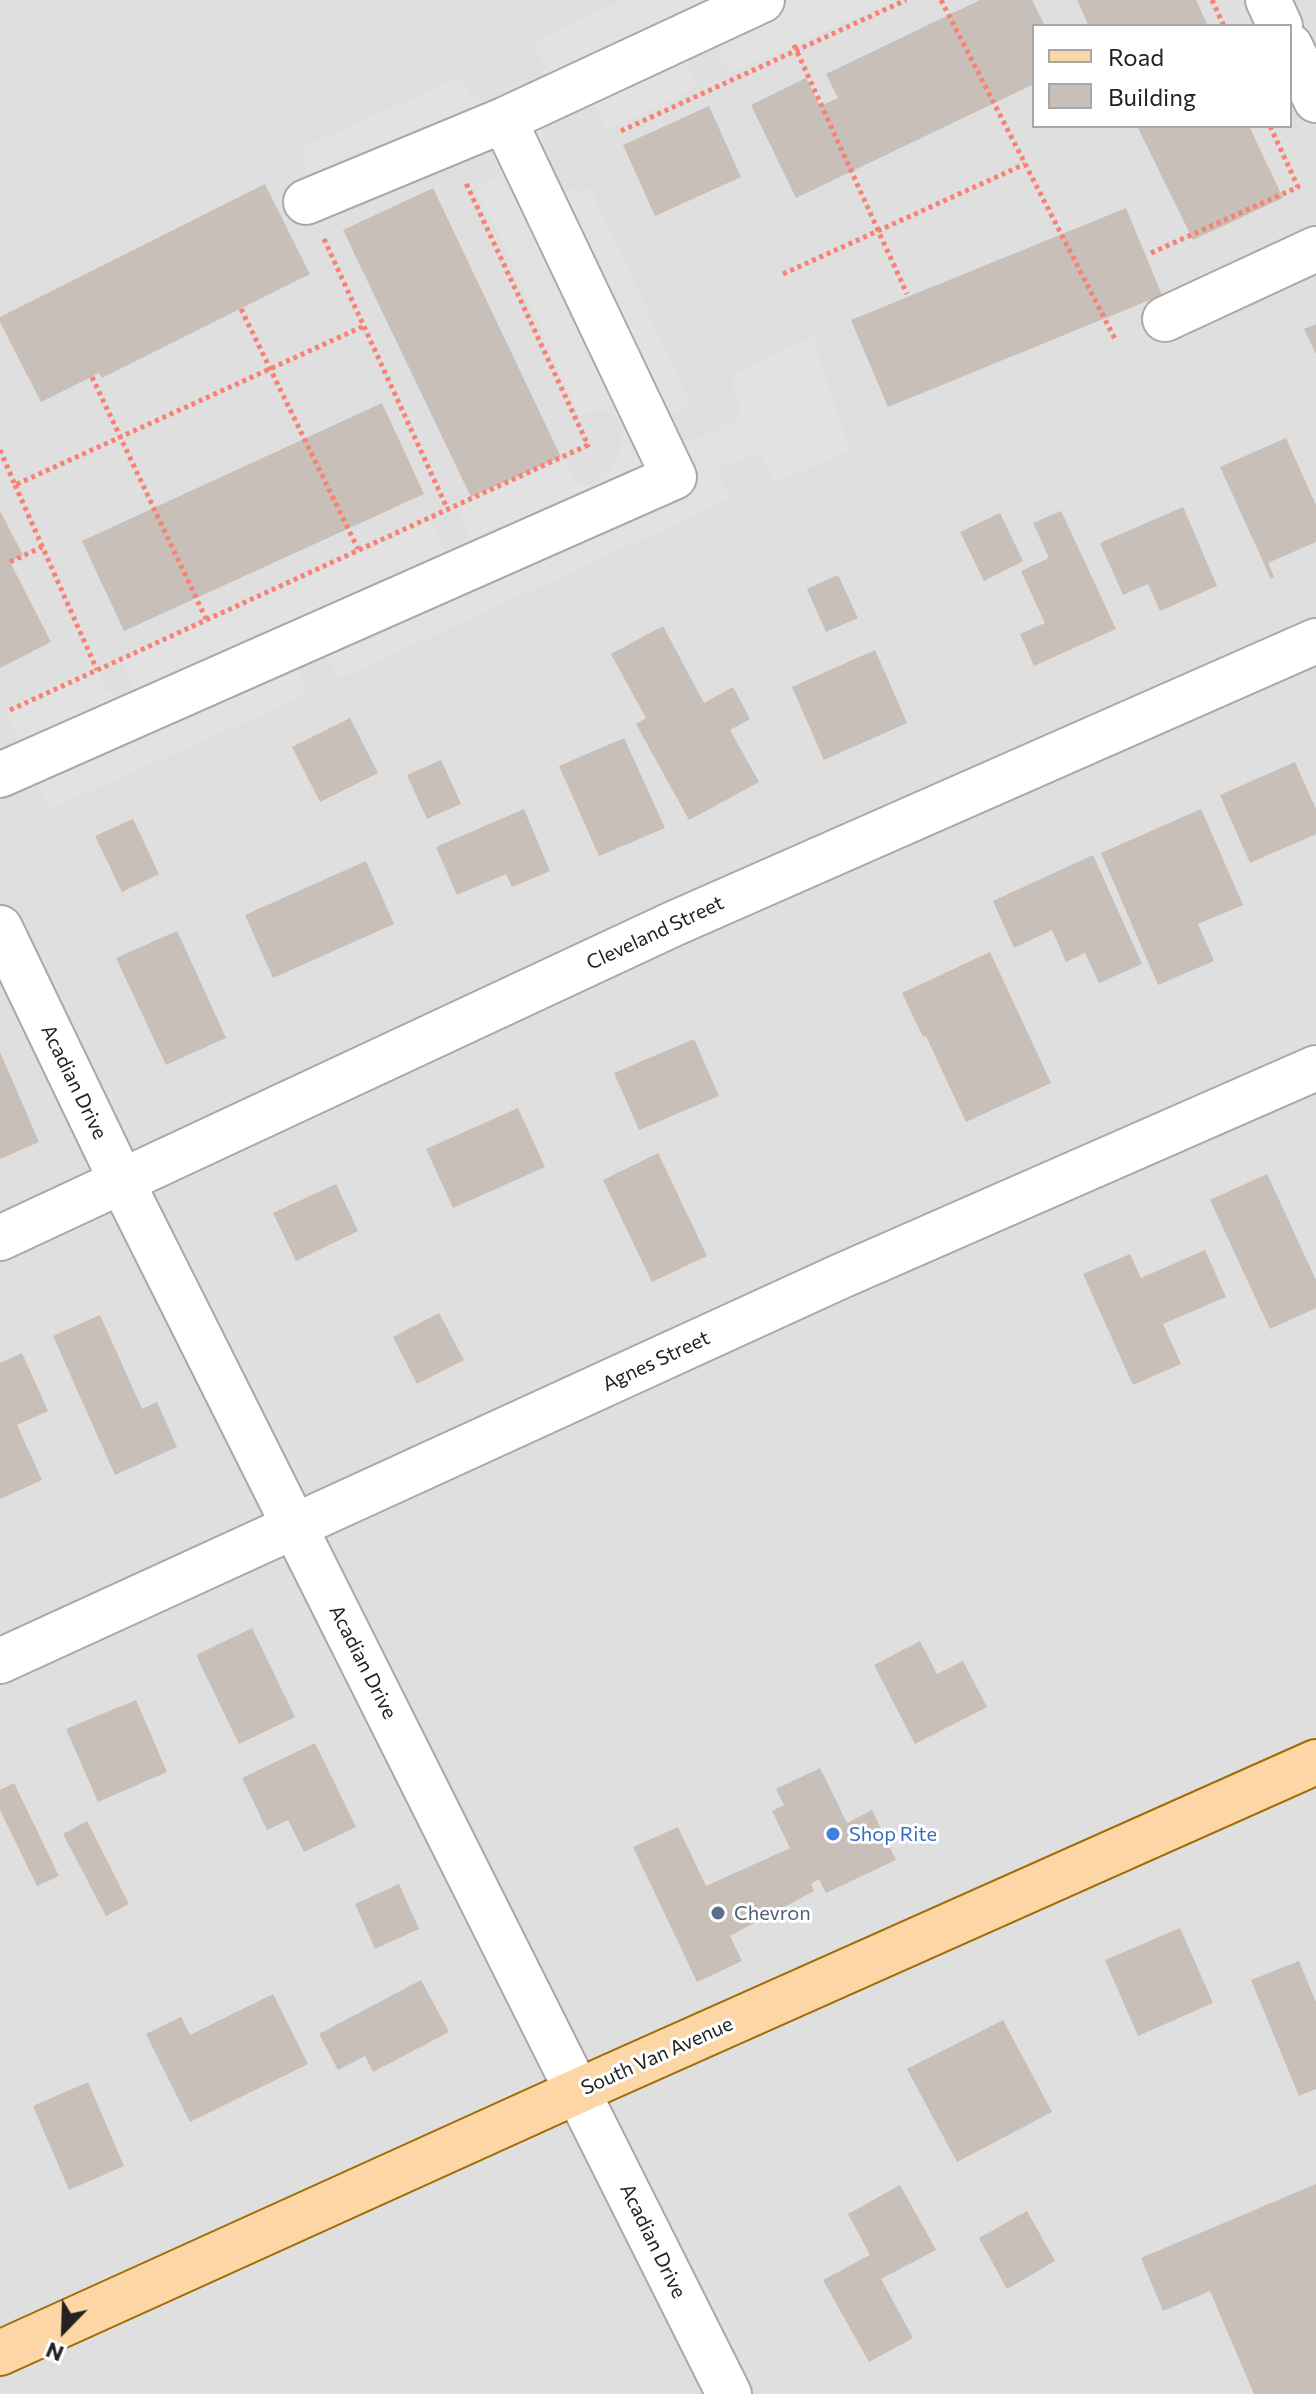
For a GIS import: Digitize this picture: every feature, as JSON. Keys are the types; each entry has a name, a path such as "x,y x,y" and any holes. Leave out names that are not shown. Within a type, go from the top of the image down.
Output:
{"main road":[{"name":"South Van Avenue","path":"0,2353 1316,1762"}],"street":[{"path":"306,202 504,120 762,0"},
{"path":"1268,0 1279,24"},
{"path":"1292,50 1316,100"},
{"path":"0,775 674,477 504,120"},
{"path":"1165,319 1316,249"},
{"name":"Cleveland Street","path":"0,1238 673,924 1316,641"},
{"name":"Acadian Drive","path":"0,928 122,1182 729,2394"},
{"name":"Agnes Street","path":"0,1661 839,1277 1316,1068"}],"path":[{"path":"621,131 795,48 906,0"},
{"path":"941,0 1115,339"},
{"path":"1212,0 1223,24"},
{"path":"795,48 907,294"},
{"path":"1151,253 1298,187 1271,128"},
{"path":"10,710 588,445 448,144"},
{"path":"783,274 1025,164"},
{"path":"306,202 447,508"},
{"path":"241,309 358,549"},
{"path":"15,485 364,326"},
{"path":"92,377 206,619"},
{"path":"0,450 97,670"},
{"path":"10,562 42,547"}],"shaded area":[{"path":"0,0 1316,0 1316,2394 0,2394"},
{"path":"623,0 892,0 729,74 717,50 708,46 688,58 697,87 607,130 597,108 587,101 556,114 543,136 542,150 549,178 564,188 577,191 591,189 691,405 669,416 676,445 687,444 736,420 740,405 732,386 734,377 742,370 813,337 850,450 775,483 759,457 749,456 716,469 730,499 339,679 326,655 300,663 299,675 307,695 49,809 5,708 98,669 107,691 126,696 134,685 121,659 431,521 442,546 451,548 461,544 468,536 459,508 565,459 578,484 592,486 618,459 622,442 620,422 612,412 602,410 580,417 476,185 507,173 500,156 492,152 474,152 321,223 300,148 461,77 473,97 483,101 538,81 543,73 543,62 533,42"}],"building":[{"path":"980,0 1032,0 1044,24 1032,24 1032,85 796,198 751,105 806,78 820,106 838,98 826,74"},
{"path":"1077,0 1196,0 1207,24 1088,24"},
{"path":"709,106 741,177 655,216 623,145"},
{"path":"1138,128 1250,128 1283,198 1193,240"},
{"path":"265,184 310,274 102,378 99,373 41,402 0,317"},
{"path":"433,188 561,457 471,497 343,230"},
{"path":"1126,208 1162,295 888,407 851,320"},
{"path":"1316,324 1316,354 1304,329"},
{"path":"382,403 424,494 124,631 82,541"},
{"path":"1286,438 1316,505 1316,542 1268,563 1274,577 1271,579 1220,467"},
{"path":"1183,507 1217,586 1160,611 1148,584 1123,595 1100,543"},
{"path":"0,511 23,555 10,562 51,642 0,668"},
{"path":"1061,511 1116,629 1034,666 1020,634 1045,623 1021,571 1049,558 1033,523"},
{"path":"1000,513 1023,561 984,581 960,532"},
{"path":"838,575 858,618 826,632 807,589"},
{"path":"663,626 704,703 733,687 750,719 730,730 759,782 689,820 636,724 646,718 611,654"},
{"path":"875,650 907,723 824,760 792,687"},
{"path":"350,718 378,773 320,802 292,747"},
{"path":"624,738 665,828 599,856 559,766"},
{"path":"441,760 461,804 427,819 407,775"},
{"path":"1295,762 1316,809 1316,834 1250,863 1220,795"},
{"path":"524,809 550,871 512,887 506,874 457,895 436,847"},
{"path":"1201,809 1243,905 1198,924 1214,961 1158,985 1101,853"},
{"path":"133,819 159,874 122,892 95,836"},
{"path":"1093,855 1142,964 1099,983 1085,953 1066,962 1052,930 1014,948 993,901"},
{"path":"366,861 394,924 273,978 245,915"},
{"path":"177,931 226,1038 166,1065 116,958"},
{"path":"990,952 1051,1083 966,1122 902,993"},
{"path":"694,1039 719,1096 639,1130 614,1073"},
{"path":"0,1052 39,1142 0,1159"},
{"path":"518,1108 545,1167 453,1208 426,1149"},
{"path":"658,1153 707,1256 652,1282 603,1180"},
{"path":"1267,1174 1316,1280 1316,1308 1270,1329 1210,1200"},
{"path":"336,1184 358,1231 296,1261 273,1213"},
{"path":"1205,1250 1226,1297 1163,1324 1181,1364 1133,1385 1083,1274 1130,1254 1141,1278"},
{"path":"439,1313 464,1360 417,1384 393,1337"},
{"path":"100,1315 142,1409 157,1402 177,1447 115,1475 53,1336"},
{"path":"22,1353 48,1411 17,1425 42,1480 0,1499 0,1363"},
{"path":"252,1628 295,1717 239,1744 196,1655"},
{"path":"920,1641 937,1674 963,1661 987,1707 915,1744 874,1665"},
{"path":"136,1700 167,1772 98,1802 66,1729"},
{"path":"315,1743 356,1827 304,1852 288,1820 267,1830 242,1778"},
{"name":"Chevron","path":"820,1768 847,1823 872,1810 896,1860 826,1893 819,1879 811,1884 814,1891 730,1936 742,1961 697,1982 633,1847 678,1827 706,1886 790,1848 772,1811 784,1805 776,1789"},
{"path":"14,1783 59,1876 37,1886 0,1810 0,1790"},
{"path":"87,1821 129,1904 106,1916 63,1834"},
{"path":"399,1884 419,1929 375,1949 355,1904"},
{"path":"1180,1928 1213,2003 1138,2036 1105,1960"},
{"path":"1299,1961 1316,2002 1316,2089 1299,2096 1251,1980"},
{"path":"421,1980 449,2032 373,2072 365,2056 338,2070 319,2034"},
{"path":"273,1994 308,2064 190,2122 146,2034 181,2017 190,2035"},
{"path":"1003,2020 1052,2112 957,2162 907,2069"},
{"path":"88,2082 124,2166 69,2190 33,2106"},
{"path":"1316,2184 1316,2394 1254,2394 1210,2291 1163,2311 1141,2258"},
{"path":"900,2185 936,2250 881,2279 913,2338 869,2362 823,2280 870,2255 848,2214"},
{"path":"1027,2211 1055,2261 1007,2289 979,2238"}],"place":[{"name":"Shop Rite","path":"833,1834"},
{"name":"Chevron","path":"718,1913"}]}
